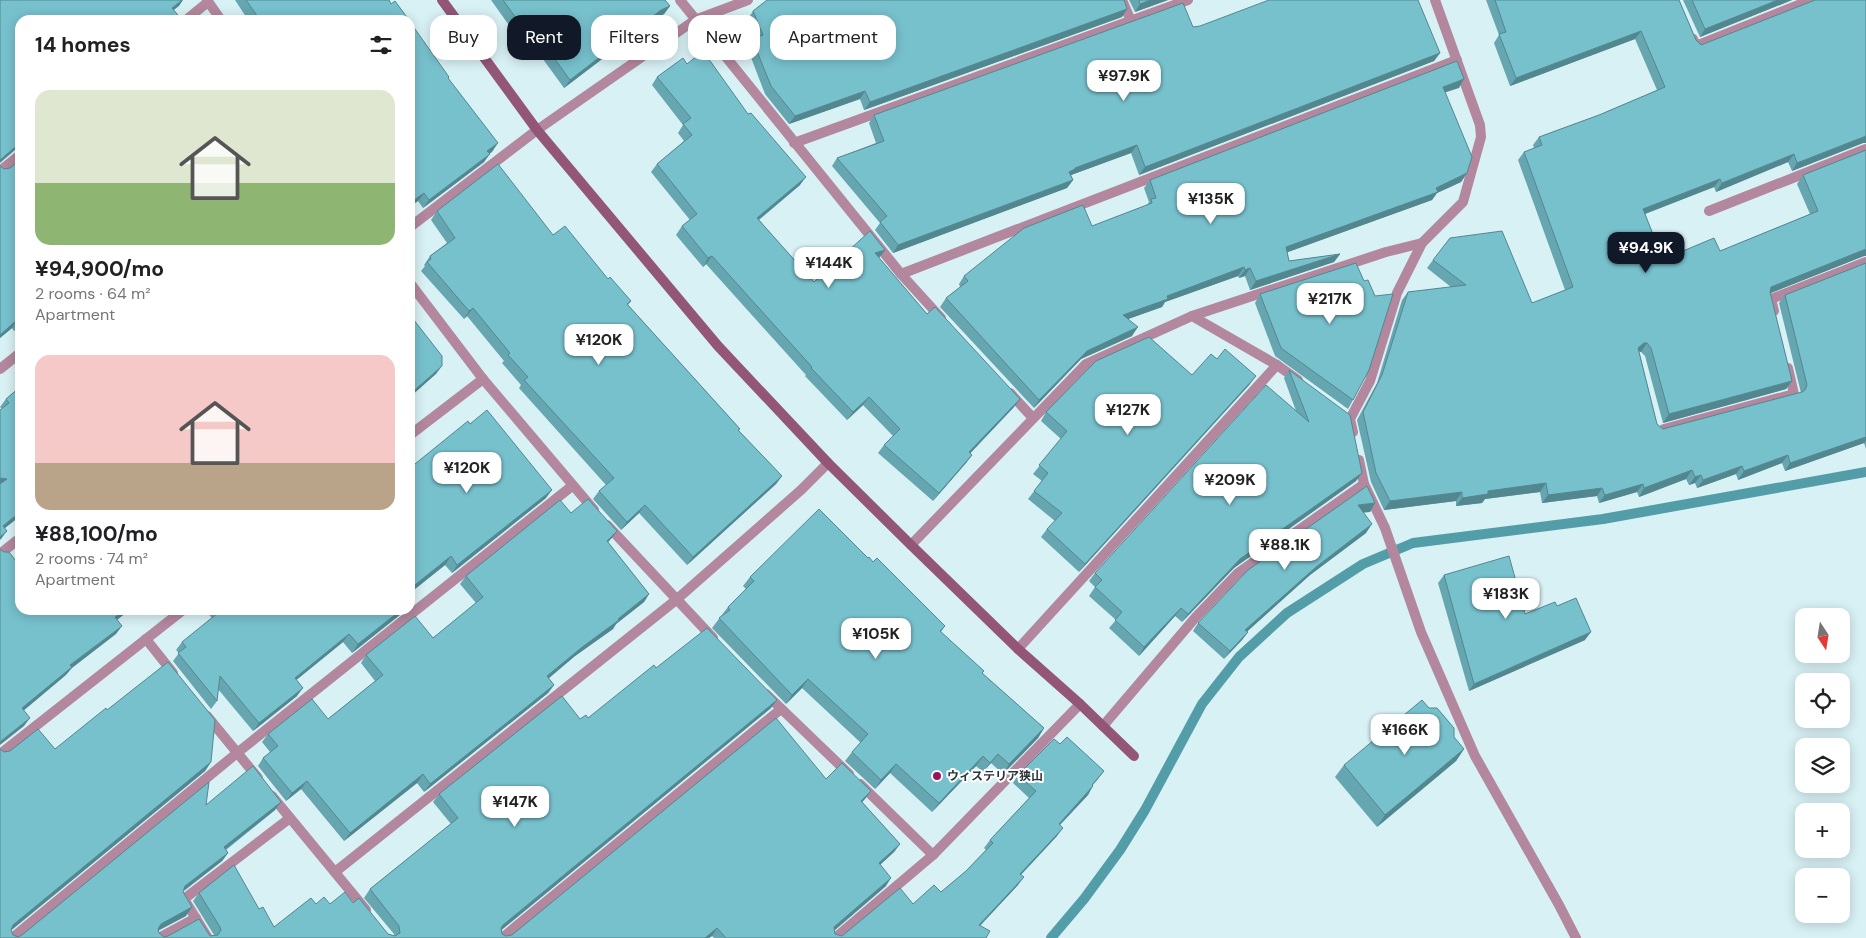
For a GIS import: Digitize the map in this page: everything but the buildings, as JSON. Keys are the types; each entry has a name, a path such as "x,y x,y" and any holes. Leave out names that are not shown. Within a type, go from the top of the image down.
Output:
{"street":[{"path":"442,0 537,130 718,346 828,463 911,545 1018,649 1080,704 1134,756"},
{"path":"680,0 691,15"},
{"path":"708,15 748,0"},
{"path":"1122,0 1131,22"},
{"path":"794,142 1188,0"},
{"path":"1435,0 1480,126 1481,137 1463,202 1422,243 1397,293 1370,381 1346,417 1364,484 1386,528 1421,632 1476,756 1576,938"},
{"path":"1689,31 1696,46 1811,0"},
{"path":"192,15 208,1 218,15"},
{"path":"415,223 537,130 688,25"},
{"path":"727,60 902,274 948,326"},
{"path":"902,274 1457,60"},
{"path":"1709,211 1866,149"},
{"path":"2,165 15,158"},
{"path":"911,545 1086,364 1192,316 1386,252 1422,243"},
{"path":"1776,318 1771,299 1866,262"},
{"path":"415,290 483,379 572,486 722,648"},
{"path":"1192,316 1277,365 1306,387"},
{"path":"1655,422 1658,431 1794,394 1785,356"},
{"path":"0,370 15,357"},
{"path":"1018,649 1277,365"},
{"path":"415,431 483,379"},
{"path":"1001,383 1033,418"},
{"path":"336,872 676,600 801,490 828,463"},
{"path":"1103,726 1195,618 1238,573 1364,484"},
{"path":"415,612 572,486"},
{"path":"0,554 15,542"},
{"path":"0,754 177,615"},
{"path":"12,938 411,615"},
{"path":"146,639 179,680"},
{"path":"761,688 933,855"},
{"path":"835,938 933,855 1080,704"},
{"path":"502,938 781,709"},
{"path":"203,710 370,916"},
{"path":"208,938 184,899 290,818"},
{"path":"159,938 196,918"}],"waterway":[{"path":"1051,938 1084,899 1120,850 1145,810 1202,704 1239,657 1287,613 1363,564 1413,543 1603,519 1866,472"}],"place":[{"name":"ウィステリア狭山","path":"937,776"}]}
